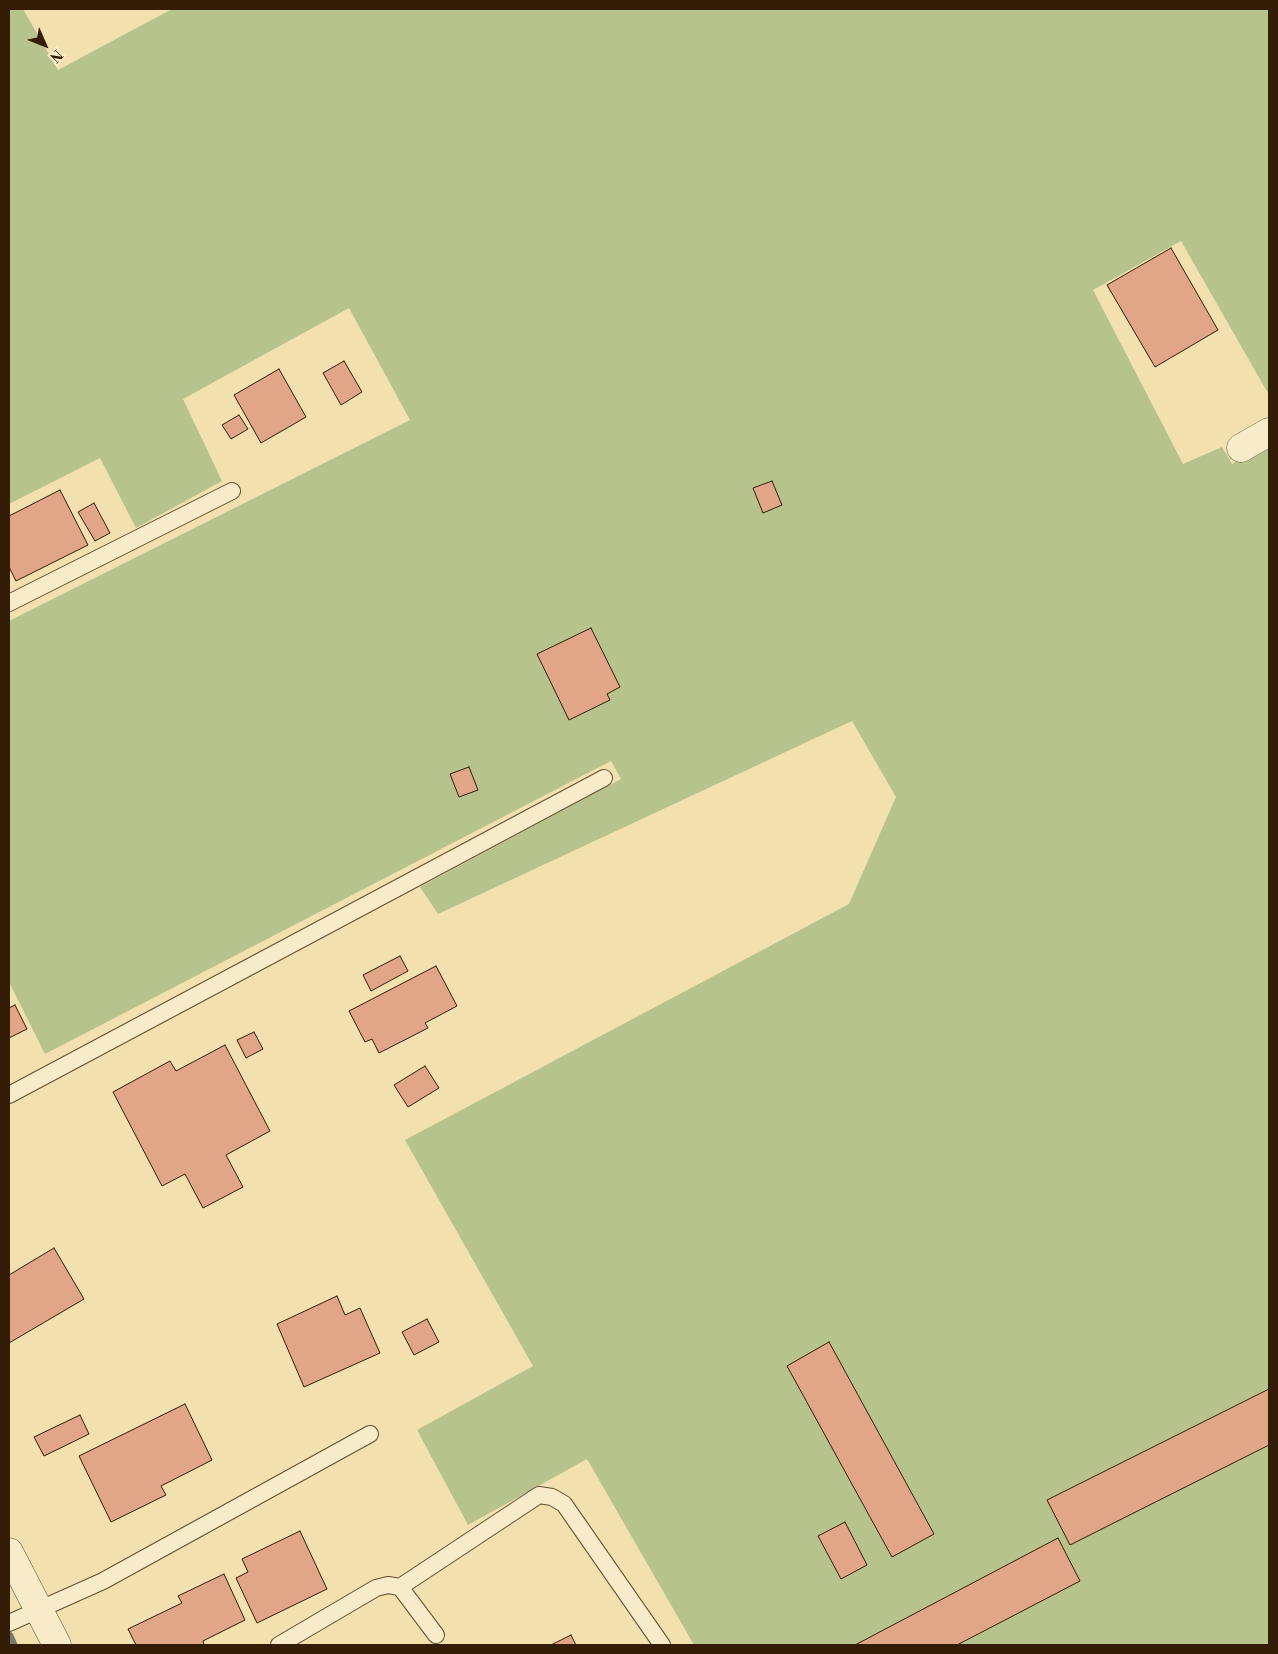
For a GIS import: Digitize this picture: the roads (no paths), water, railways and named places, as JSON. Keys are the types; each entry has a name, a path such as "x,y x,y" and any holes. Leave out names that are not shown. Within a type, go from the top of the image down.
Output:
{"street":[{"path":"1241,448 1269,432"},
{"path":"9,1552 57,1645"}],"lane":[{"path":"9,603 232,491"},
{"path":"9,1095 604,778"},
{"path":"9,1623 103,1581 370,1434"},
{"path":"400,1588 539,1495 552,1497 564,1504 662,1645"},
{"path":"279,1645 376,1588 388,1585 400,1588 436,1635"}],"waterway":[{"path":"9,1636 13,1645"}]}
